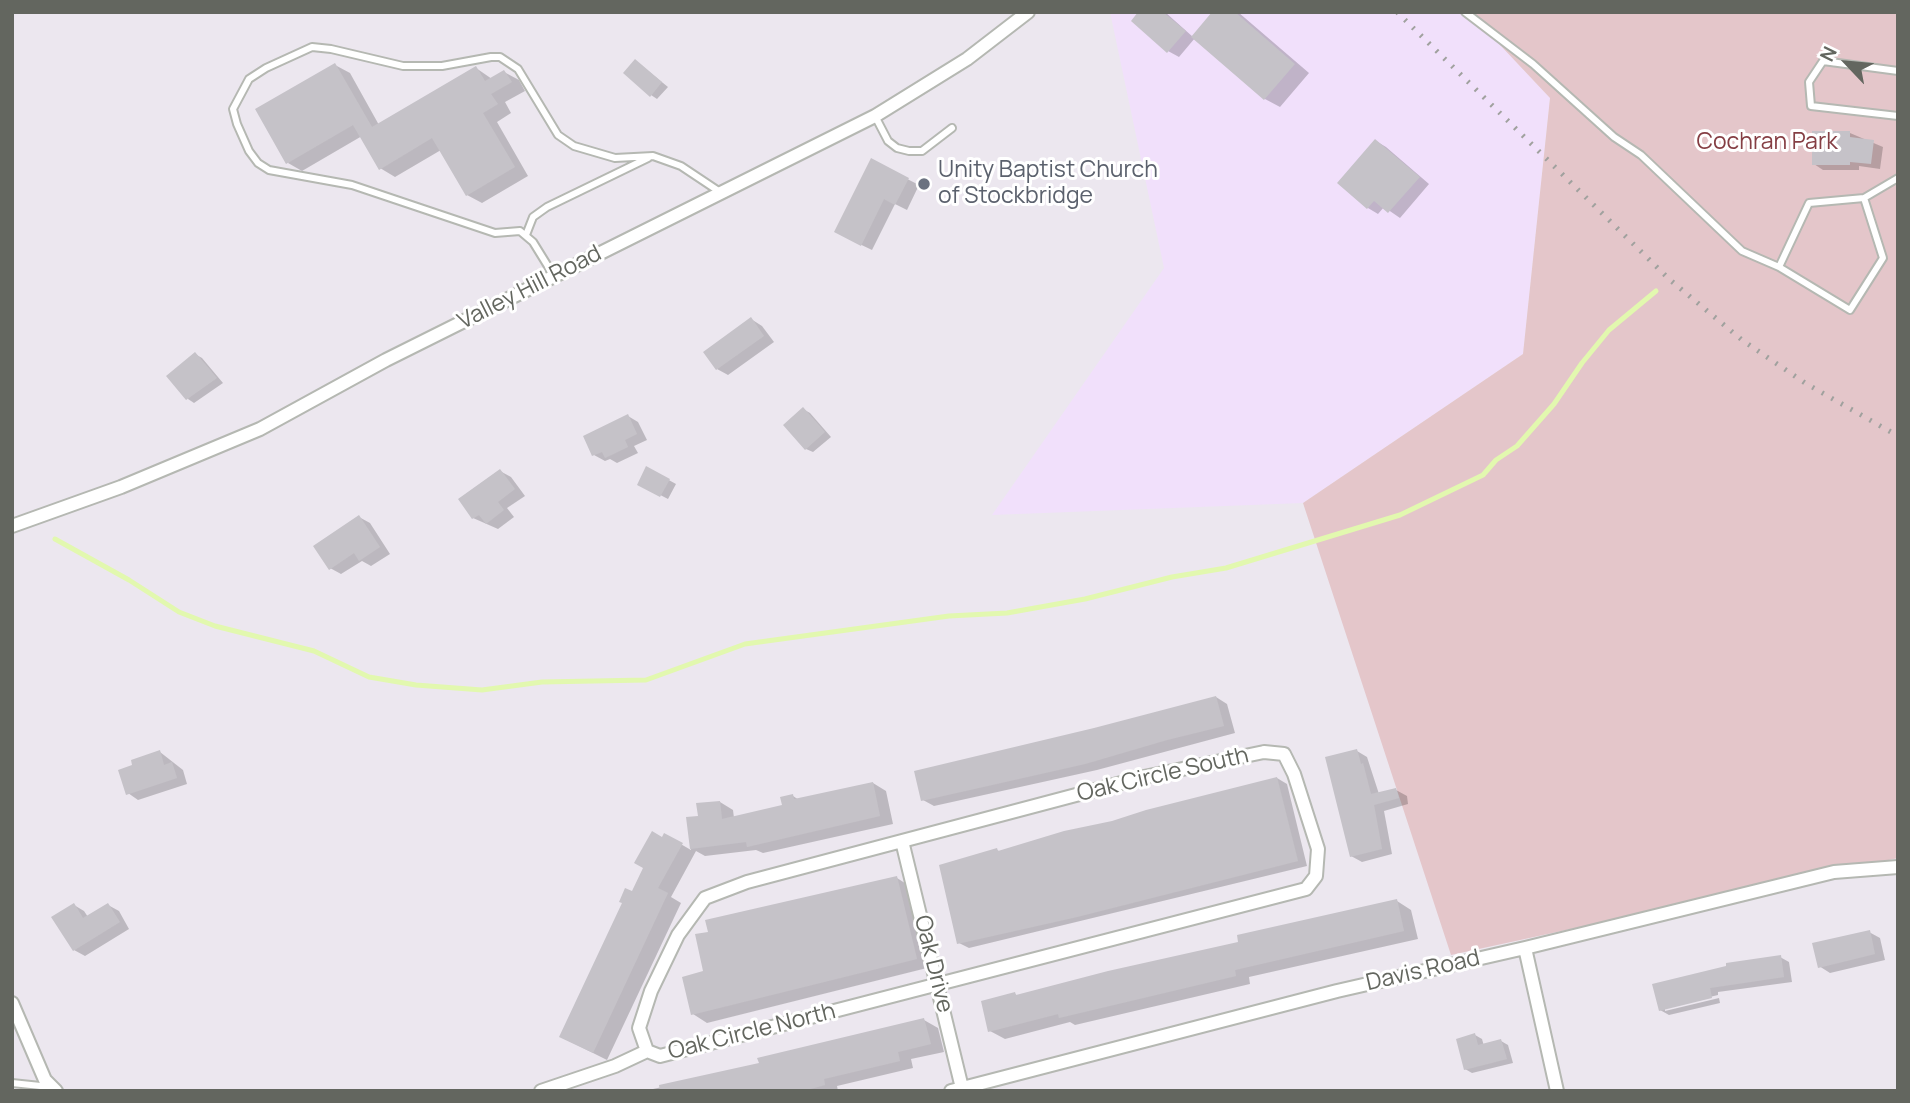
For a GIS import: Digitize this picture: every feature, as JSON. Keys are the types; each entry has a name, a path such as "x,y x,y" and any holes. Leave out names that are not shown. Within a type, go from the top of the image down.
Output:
{"street":[{"name":"Valley Hill Road","path":"12,526 121,487 260,429 386,360 875,116 967,60 1028,12"},
{"name":"Oak Circle South","path":"902,841 1144,776 1264,752 1284,754 1294,774 1318,849 1316,876 1306,888 937,983"},
{"name":"Oak Drive","path":"902,841 937,983 957,1089"},
{"name":"Oak Circle North","path":"902,841 747,882 705,898 678,935 651,990 639,1028 647,1051 660,1056 937,983"},
{"name":"Davis Road","path":"957,1089 1337,991 1834,872 1898,867"},
{"path":"1525,948 1557,1091"},
{"path":"12,1003 45,1080 54,1089"},
{"path":"541,1091 615,1066 647,1051"}],"lane":[{"path":"1465,12 1533,64 1614,137 1642,155 1742,251 1779,267 1850,310 1883,258 1864,198"},
{"path":"554,276 533,242 520,231 495,233 352,185 269,170 258,163 248,151 233,109 249,79 266,68 312,47 403,66 442,66 500,57 518,69 558,135 574,146 615,158 653,156 681,166 721,193"},
{"path":"1898,71 1823,61 1809,82 1811,106 1898,116"},
{"path":"875,116 888,141 897,148 909,151 922,151 952,128"},
{"path":"526,234 533,217 547,207 653,156"},
{"path":"1779,267 1809,203 1864,198 1898,178"},
{"path":"12,1083 54,1089"}],"shaded area":[{"path":"1110,12 1469,12 1550,98 1523,354 1303,503 992,515 1164,268"}],"green space":[{"name":"Cochran Park","path":"1469,12 1898,12 1898,858 1451,955 1303,503 1523,354 1550,98"}],"building":[{"path":"1138,12 1163,12 1186,31 1167,53 1131,21"},
{"path":"1212,12 1235,12 1295,64 1264,100 1191,37"},
{"path":"635,59 662,82 650,97 623,73"},
{"path":"335,63 372,127 476,66 485,81 504,70 512,82 491,94 498,104 483,113 515,167 466,196 432,138 379,170 353,125 286,164 255,109"},
{"path":"1812,131 1850,131 1850,137 1874,140 1871,164 1850,162 1850,165 1812,165"},
{"path":"1375,139 1420,177 1388,213 1374,201 1367,209 1337,183"},
{"path":"871,158 909,178 895,205 884,199 861,246 834,232"},
{"path":"751,317 764,336 716,370 703,352"},
{"path":"195,352 217,378 186,400 166,376"},
{"path":"803,407 825,432 805,450 783,425"},
{"path":"628,414 637,434 625,440 628,447 605,458 602,452 592,456 583,436"},
{"path":"646,466 670,479 660,497 637,485"},
{"path":"500,469 515,489 498,502 504,510 486,524 479,515 472,519 458,499"},
{"path":"359,515 380,547 359,561 354,553 329,570 313,546"},
{"path":"1216,696 1224,726 1085,764 921,801 914,771"},
{"path":"1357,749 1371,794 1396,788 1399,798 1374,805 1382,849 1350,857 1325,757"},
{"path":"160,750 164,765 172,762 177,778 126,795 118,770 132,765 131,760"},
{"path":"1277,777 1298,861 1077,917 957,944 939,865"},
{"path":"873,782 880,816 747,847 746,842 690,849 686,817 698,816 696,803 720,801 722,819 782,805 780,797 793,794 794,799"},
{"path":"652,831 662,837 664,833 683,843 658,888 668,893 593,1053 559,1037 622,903 619,902 625,888 632,891 643,868 634,863"},
{"path":"897,876 917,959 691,1015 682,977 703,971 695,934 708,932 705,920"},
{"path":"1397,899 1404,931 1235,970 1236,976 1059,1018 1058,1014 988,1032 981,1001 1238,942 1237,935"},
{"path":"74,903 83,918 108,903 120,922 73,951 51,917"},
{"path":"1870,930 1875,954 1818,968 1812,943"},
{"path":"1781,955 1784,977 1710,988 1712,998 1659,1011 1652,984 1726,966 1726,963"},
{"path":"924,1018 931,1044 898,1052 900,1061 824,1079 825,1085 803,1091 660,1091 659,1085 759,1063 757,1058"},
{"path":"1475,1033 1478,1045 1501,1039 1507,1059 1464,1070 1456,1039"}],"waterway":[{"path":"55,539 129,580 179,612 215,626 314,651 369,677 416,685 482,690 542,682 646,680 745,644 949,616 1007,613 1085,599 1172,577 1226,568 1400,515 1483,475 1496,460 1517,446 1554,404 1609,330 1656,291"}],"railway":[{"path":"1397,12 1669,279 1742,340 1805,383 1898,436"}],"place":[{"name":"Unity Baptist Church of Stockbridge","path":"924,184"}]}
